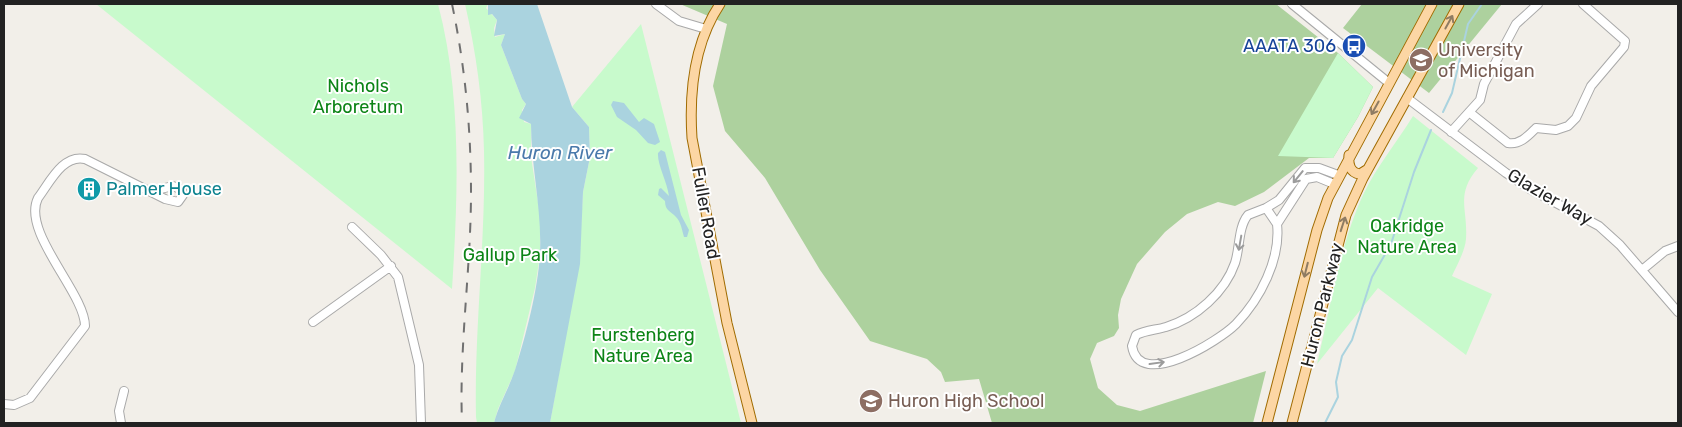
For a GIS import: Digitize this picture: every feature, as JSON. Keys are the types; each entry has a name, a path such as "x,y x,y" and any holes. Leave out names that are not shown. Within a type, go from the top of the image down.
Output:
{"main road":[{"name":"Fuller Road","path":"720,4 706,29 693,83 690,111 692,138 727,323 752,423"},
{"name":"Huron Parkway","path":"1267,423 1317,230 1334,184 1432,4"},
{"name":"Huron Parkway","path":"1292,423 1340,232 1354,195 1459,4"},
{"path":"1349,154 1350,166 1354,172 1360,174 1368,169"}],"street":[{"path":"656,4 669,16 679,21 706,29"},
{"path":"1292,4 1389,82"},
{"path":"1451,132 1480,100 1484,84 1516,24 1538,4"},
{"path":"1470,112 1508,143 1513,144 1518,143 1536,128 1556,130 1568,126 1576,118 1591,86 1624,47 1625,41 1583,4"},
{"name":"Glazier Way","path":"1407,98 1530,189 1599,226 1615,240 1678,312"},
{"path":"4,404 14,405 30,398 85,326 82,310 48,251 35,215 35,203 64,165 78,157 86,159 152,192"},
{"path":"1334,184 1317,176 1306,179 1277,224 1277,239 1268,274 1258,296 1236,324 1211,343 1181,358 1154,364 1141,363 1137,359 1132,346 1136,335 1181,320 1216,295 1234,266 1245,219 1253,212 1266,208 1279,200 1305,168 1319,168 1338,174"},
{"path":"1266,208 1277,224"},
{"path":"352,227 391,266 398,276 418,365 421,423"},
{"path":"1642,270 1665,251 1678,246"},
{"path":"313,322 391,266"},
{"path":"121,423 119,411 124,391"}],"green space":[{"name":"Nichols Arboretum","path":"96,4 438,4 446,39 455,109 457,182 452,289"},
{"name":"Gallup Park","path":"465,4 488,4 486,8 497,20 494,28 495,37 505,34 501,45 522,99 526,104 522,110 524,122 531,124 531,157 540,215 540,255 535,288 515,371 498,409 494,423 477,423 476,417 484,151 478,77"},
{"path":"680,4 1276,4 1338,53 1373,87 1358,117 1333,158 1309,158 1264,192 1235,206 1218,202 1187,214 1165,232 1137,264 1121,299 1118,315 1119,328 1114,336 1097,343 1090,359 1098,388 1117,405 1140,411 1266,371 1253,423 992,423 979,379 945,382 941,372 927,359 870,341 820,270 765,178 725,131 713,86 727,24"},
{"name":"University of Michigan","path":"1362,4 1502,4 1429,93 1343,28"},
{"name":"Furstenberg Nature Area","path":"641,24 741,423 550,423 566,334 581,226 583,192 590,157 589,127 572,107"},
{"path":"1338,53 1373,87 1358,117 1333,158 1278,156"},
{"name":"Oakridge Nature Area","path":"1413,116 1478,168 1467,186 1465,194 1466,239 1452,276 1492,294 1466,355 1378,288 1317,364 1336,277 1356,212 1375,173"}],"water":[{"name":"Huron River","path":"488,4 537,4 572,107 589,127 590,157 583,192 580,264 550,423 494,423 515,370 527,327 537,282 540,237 531,124 519,118 526,104 522,99 501,45 505,34 494,36 497,20 492,14 488,15"},
{"path":"613,101 624,103 639,122 644,118 654,124 660,142 655,145 648,143 636,130 617,117 611,105"},
{"path":"661,150 665,152 681,215 689,230 687,237 684,237 678,219 667,209 665,201 658,195 661,188 669,196 658,157 658,153"}],"waterway":[{"path":"1443,112 1452,93 1468,24 1482,4"},
{"path":"1325,423 1338,397 1336,382 1342,356 1352,340 1372,277 1391,244 1414,172 1431,130"}],"railway":[{"path":"452,4 464,74 471,168 462,365 462,423"}],"place":[{"name":"AAATA 306","path":"1354,46"},
{"name":"University of Michigan","path":"1421,60"},
{"name":"Palmer House","path":"89,189"},
{"name":"Huron High School","path":"871,401"}]}
